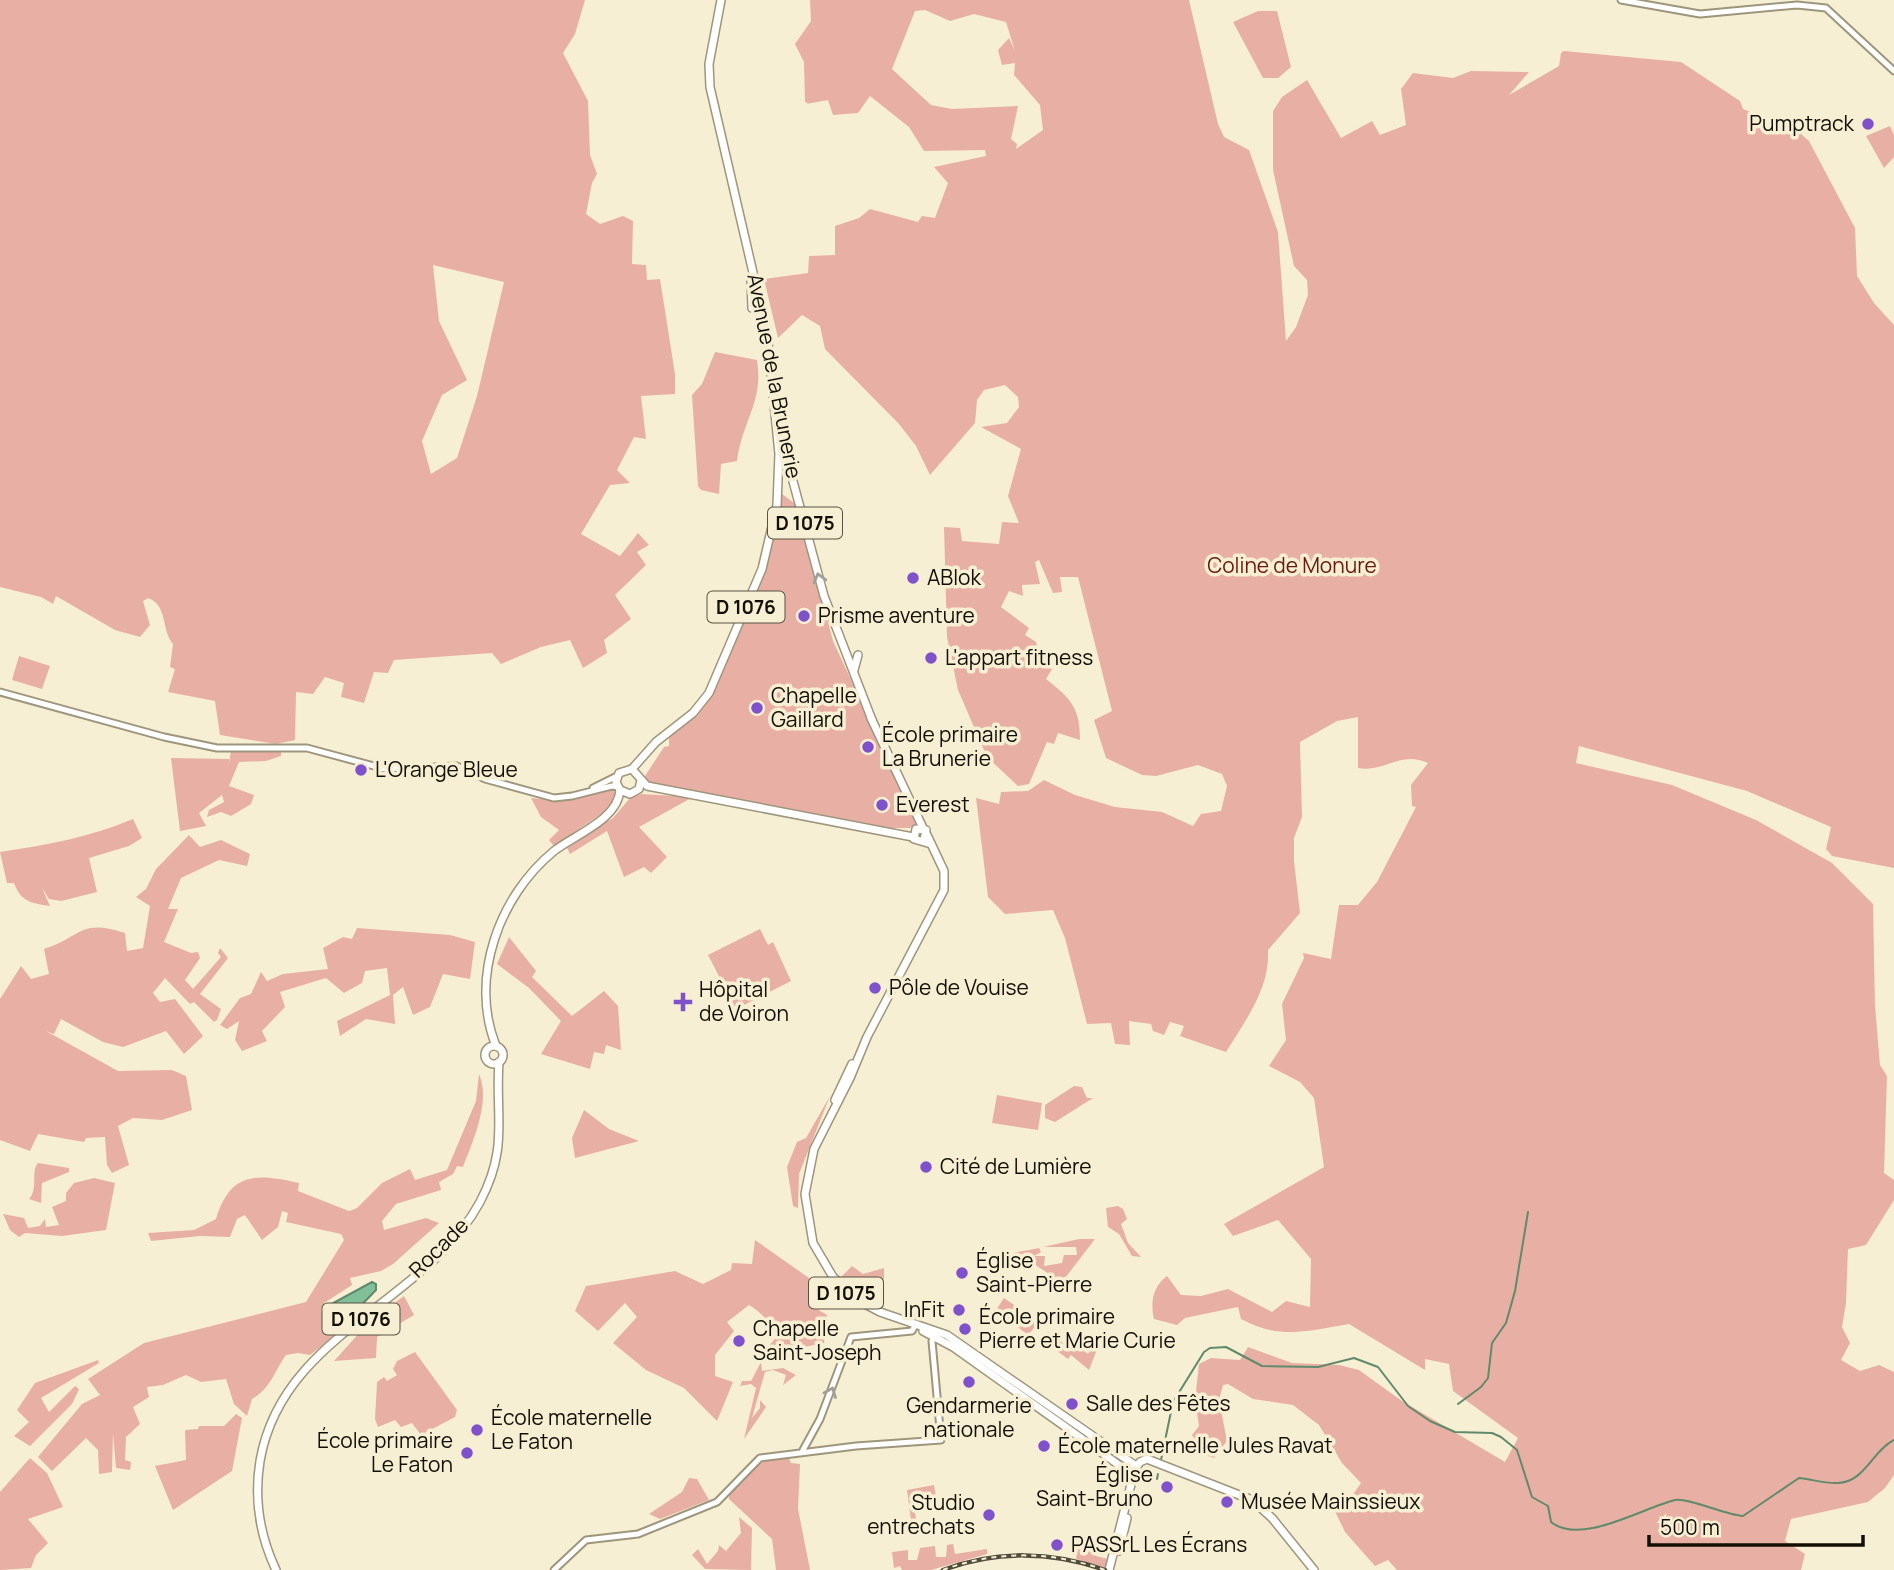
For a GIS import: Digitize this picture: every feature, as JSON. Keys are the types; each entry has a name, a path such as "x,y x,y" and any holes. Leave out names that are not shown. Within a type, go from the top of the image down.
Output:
{"main road":[{"name":"D 1075","path":"721,0 709,76 769,349 779,454"},
{"path":"1621,0 1700,15 1797,5 1826,8 1894,71"},
{"name":"Avenue de la Brunerie","path":"744,231 769,327 784,448 824,596 847,664 919,816 920,833"},
{"path":"751,265 752,308"},
{"name":"D 1075","path":"777,402 779,454"},
{"name":"D 1076","path":"632,769 662,738 693,713 709,693 758,579 776,513 779,454"},
{"path":"844,652 859,656"},
{"path":"847,664 859,656"},
{"path":"859,656 853,668 863,694"},
{"name":"Avenue de la Brunerie","path":"847,664 863,694 872,720"},
{"path":"0,692 164,737 222,749 307,748 385,769 457,766 538,795 562,798 609,786 633,793 687,793"},
{"name":"D 1076","path":"640,777 662,738"},
{"path":"577,795 617,776 623,770 632,769 647,786 892,832 920,833"},
{"path":"492,1047 502,1052 496,1062 485,1056 492,1047 487,981 492,950 502,920 514,897 534,871 610,811 619,799 617,776"},
{"path":"578,835 608,818 633,793 640,777"},
{"name":"D 1075","path":"916,1326 867,1309 843,1291 821,1265 806,1228 802,1194 807,1164 943,883 944,871 934,847 920,833"},
{"name":"Rocade","path":"276,1570 264,1538 258,1500 261,1458 274,1416 292,1385 313,1361 442,1251 467,1222 484,1194 496,1161 501,1125 496,1062"},
{"path":"916,1326 935,1336"},
{"path":"916,1326 1008,1382 1136,1470"},
{"path":"810,1448 852,1336 912,1331 916,1326"},
{"path":"554,1570 582,1542 602,1536 638,1534 719,1500 760,1458 810,1448 941,1440 935,1336"},
{"path":"1086,1436 1121,1464 1136,1470"},
{"path":"1111,1570 1136,1470 1140,1462 1149,1460 1242,1495 1272,1518 1314,1570"},
{"path":"1111,1570 1124,1532 1136,1470"},
{"path":"1124,1513 1124,1532"}],"green space":[{"path":"0,0 585,0 575,34 563,53 588,101 590,155 597,174 592,183 586,214 600,224 623,216 633,221 632,264 646,265 647,280 660,279 675,374 675,394 641,396 646,439 634,437 617,470 630,483 610,485 581,534 620,556 638,533 649,545 637,552 646,565 615,595 631,619 604,640 607,653 583,668 570,640 541,647 501,664 492,653 394,660 388,673 374,672 364,703 341,697 344,683 325,677 313,694 296,692 295,740 276,744 220,735 215,701 168,692 175,669 170,667 173,644 162,612 154,601 148,598 143,601 150,625 140,637 115,630 56,596 53,604 41,597 0,587","holes":["433,265 504,282 477,396 457,458 431,474 422,441 442,395 467,380 439,321"]},
{"name":"Coline de Monure","path":"810,0 1189,0 1218,124 1224,137 1249,150 1278,232 1286,341 1296,327 1308,295 1307,280 1294,266 1273,170 1273,111 1282,97 1307,80 1341,138 1372,121 1380,135 1406,125 1401,89 1413,73 1453,78 1471,71 1529,72 1509,95 1559,66 1561,53 1564,51 1681,62 1740,101 1743,109 1800,133 1809,141 1855,228 1857,276 1874,303 1894,325 1894,868 1832,856 1826,849 1831,827 1747,791 1579,746 1576,763 1672,785 1756,820 1832,863 1873,904 1875,1005 1880,1065 1887,1076 1884,1173 1894,1180 1894,1200 1866,1245 1848,1249 1846,1303 1842,1327 1850,1343 1841,1360 1860,1371 1879,1365 1894,1372 1894,1475 1885,1488 1868,1502 1791,1519 1785,1541 1805,1554 1801,1570 1397,1570 1388,1560 1375,1566 1345,1532 1329,1499 1352,1496 1361,1483 1342,1463 1319,1425 1293,1405 1253,1399 1228,1384 1223,1385 1219,1400 1227,1441 1214,1458 1205,1455 1192,1435 1199,1426 1195,1400 1199,1364 1211,1358 1240,1360 1248,1347 1292,1363 1339,1365 1359,1370 1402,1401 1505,1462 1518,1438 1453,1391 1449,1364 1425,1359 1425,1370 1349,1324 1281,1332 1255,1326 1241,1319 1238,1307 1185,1318 1177,1325 1154,1319 1153,1312 1156,1290 1167,1276 1181,1295 1201,1296 1228,1289 1272,1312 1286,1301 1310,1307 1311,1259 1278,1220 1233,1236 1224,1224 1324,1167 1314,1098 1300,1082 1269,1066 1286,1040 1282,1004 1304,958 1303,953 1331,959 1339,905 1358,905 1377,882 1416,807 1412,806 1411,785 1428,763 1409,759 1376,768 1358,768 1358,717 1337,721 1300,742 1302,817 1294,838 1294,861 1300,913 1268,950 1268,964 1261,991 1226,1052 1180,1036 1184,1026 1170,1022 1164,1035 1153,1031 1151,1024 1129,1021 1130,1045 1115,1044 1111,1023 1087,1024 1065,938 1053,910 1005,914 988,897 976,798 999,804 1001,792 1028,791 1044,780 1075,795 1115,807 1162,812 1193,826 1201,814 1221,811 1227,786 1222,774 1198,765 1156,776 1142,775 1106,758 1094,720 1112,711 1078,577 1060,577 1062,592 1053,593 1039,560 1035,562 1040,584 1022,585 1023,596 1009,591 1001,607 1029,628 1025,635 1036,642 1041,661 1052,669 1046,679 1068,698 1076,711 1080,740 1058,733 1054,744 1047,742 1029,784 1018,786 987,757 958,690 947,637 944,527 960,528 962,541 999,544 1002,522 1019,523 1008,496 1021,449 981,427 1007,423 1019,407 1018,397 1005,385 984,390 977,400 975,423 930,475 916,446 899,424 825,349 820,326 802,315 778,338 764,279 808,273 809,256 835,255 835,226 859,218 870,209 918,222 922,216 935,218 948,183 934,167 986,156 985,150 924,151 909,127 870,96 858,113 833,115 828,100 806,104 804,62 795,44 811,21","holes":["925,10 950,21 974,14 1006,22 1015,51 1009,38 998,50 1002,65 1015,63 1014,75 1040,105 1043,130 1016,149 1017,144 1011,139 1018,106 952,109 931,105 892,69 915,11"]},
{"path":"1258,11 1277,11 1291,67 1278,78 1263,78 1233,22"},
{"path":"1890,126 1894,135 1894,157 1884,168 1866,136"},
{"path":"715,352 757,360 758,375 758,388 737,461 721,464 719,494 701,490 698,486 692,395 702,384"},
{"path":"782,494 798,506 833,641 916,820 917,824 910,828 881,828 648,783 645,776 664,747 669,746 669,736 704,706 715,690 766,566"},
{"path":"19,656 50,666 42,689 12,680"},
{"path":"281,748 281,756 266,761 239,762 229,786 254,795 251,804 231,816 221,812 207,817 209,810 224,802 222,795 199,813 206,826 180,831 171,758 229,759 229,763 231,751"},
{"path":"613,789 617,796 606,811 554,846 549,840 559,830 541,817 531,798 565,801"},
{"path":"641,794 693,797 639,827 667,857 651,873 644,867 624,877 607,831 570,854 566,846 613,818 630,798"},
{"path":"133,819 142,838 129,846 89,858 97,892 61,901 49,899 42,888 50,906 23,898 14,883 7,883 0,852 68,840"},
{"path":"189,835 200,847 221,840 250,854 247,866 219,860 181,878 168,909 178,909 164,942 191,953 198,952 200,958 185,980 193,989 221,957 218,953 220,948 228,958 200,994 221,1009 217,1020 214,1022 194,1002 190,1004 165,978 153,993 160,1002 175,999 203,1036 184,1054 166,1031 123,1047 103,1042 61,1019 54,1034 46,1031 118,1071 172,1070 186,1076 192,1110 162,1120 133,1118 118,1126 129,1165 112,1173 107,1165 105,1137 86,1138 84,1142 38,1134 30,1151 0,1140 0,999 21,966 31,979 49,974 44,949 89,928 98,927 125,933 127,951 143,948 150,906 136,897 146,889 156,869"},
{"path":"357,928 450,935 475,942 470,979 443,974 430,1007 413,1015 403,987 393,995 395,1024 366,1019 340,1036 337,1021 390,995 387,968 365,971 362,983 344,993 326,978 280,992 285,1007 262,1031 267,1041 242,1051 235,1040 239,1021 227,1029 220,1025 240,998 251,994 261,972 267,981 283,974 328,969 323,948 343,937 352,939"},
{"path":"760,929 768,945 773,942 791,981 736,1009 708,955"},
{"path":"509,937 536,971 532,977 572,1016 604,991 618,1006 621,1050 606,1045 604,1054 594,1052 590,1069 541,1054 561,1021 529,988 497,964"},
{"path":"479,1074 482,1108 463,1167 457,1166 453,1174 439,1182 441,1190 396,1204 382,1221 384,1230 426,1218 439,1223 393,1264 381,1271 350,1278 352,1285 324,1303 321,1311 339,1333 310,1355 286,1355 268,1385 252,1399 247,1416 234,1404 226,1379 201,1382 186,1375 163,1385 147,1387 149,1397 133,1407 140,1424 126,1437 125,1460 131,1462 130,1470 116,1468 113,1433 112,1472 99,1474 98,1450 86,1438 52,1471 38,1457 82,1404 100,1395 88,1379 144,1343 306,1302 344,1240 341,1234 286,1222 288,1213 282,1211 278,1227 262,1240 245,1215 237,1219 230,1237 200,1236 151,1241 148,1233 194,1230 216,1219 229,1192 237,1184 247,1180 270,1178 299,1183 298,1191 349,1211 357,1208 382,1183 410,1169 415,1180 447,1170 476,1101"},
{"path":"1074,1086 1082,1087 1087,1098 1093,1098 1055,1122 1045,1118 1045,1105"},
{"path":"997,1095 1042,1103 1038,1130 992,1123"},
{"path":"830,1096 799,1174 798,1208 793,1206 787,1167 797,1142 806,1138"},
{"path":"584,1110 609,1129 639,1141 575,1158 572,1138"},
{"path":"38,1163 69,1168 69,1172 42,1183 41,1203 29,1199 34,1190"},
{"path":"94,1178 115,1183 106,1230 62,1236 25,1233 19,1237 10,1230 3,1214 24,1218 28,1228 40,1226 45,1219 46,1227 59,1225 52,1207 66,1201 66,1193 74,1183"},
{"path":"1118,1206 1123,1209 1127,1219 1121,1224 1128,1243 1141,1257 1132,1256 1119,1234 1108,1227 1106,1208"},
{"path":"1079,1239 1095,1239 1062,1282 1029,1261 1031,1257 1025,1265 1016,1257 1008,1257 1001,1265 998,1263 987,1278 989,1269 999,1258 1022,1251 1039,1248 1041,1252 1034,1256 1045,1256 1044,1266 1062,1263 1064,1255 1077,1255 1076,1247 1043,1247"},
{"path":"755,1240 809,1278 817,1309 827,1315 824,1343 760,1356 780,1333 749,1305 727,1322 734,1331 715,1355 715,1376 733,1382 717,1421 684,1388 646,1370 613,1343 637,1317 625,1303 598,1331 575,1311 586,1286 675,1271 703,1284 731,1270 732,1263 752,1264"},
{"path":"852,1266 863,1274 884,1268 884,1285 874,1286 874,1307 839,1279"},
{"path":"404,1296 414,1315 377,1337 376,1358 334,1361 371,1320"},
{"path":"1004,1298 1039,1322 1028,1335 996,1310"},
{"path":"1048,1332 1064,1344 1070,1341 1088,1354 1094,1345 1098,1347 1089,1370 1071,1355 1068,1359 1053,1348 1056,1344 1045,1336"},
{"path":"415,1352 457,1410 455,1417 421,1435 412,1423 401,1427 395,1420 378,1427 375,1419 377,1382 384,1377 387,1381 397,1375 393,1369 397,1361"},
{"path":"98,1360 99,1363 41,1398 49,1412 75,1386 79,1389 72,1404 30,1446 14,1436 29,1422 17,1410 35,1383"},
{"path":"761,1362 762,1371 783,1368 796,1375 783,1385 786,1375 773,1370 765,1372 752,1418 760,1408 760,1400 766,1407 744,1439 756,1388 751,1384 740,1386 742,1381 751,1381"},
{"path":"236,1414 242,1418 232,1471 173,1510 155,1466 186,1460 185,1430 198,1429 199,1426 224,1426"},
{"path":"788,1456 791,1463 800,1464 798,1509 810,1570 776,1570 772,1539 729,1499 729,1493 754,1467 768,1460"},
{"path":"30,1458 47,1473 63,1507 28,1519 48,1543 36,1555 31,1568 0,1570 0,1492"},
{"path":"689,1478 697,1479 709,1500 660,1519 649,1514 682,1492"},
{"path":"934,1485 938,1509 915,1512 916,1519 911,1520 907,1490"},
{"path":"739,1517 752,1528 751,1570 705,1569 692,1555 698,1549 707,1564 718,1551 719,1545 726,1551 741,1533"},
{"path":"1080,1535 1106,1542 1104,1548 1096,1548 1096,1556 1108,1559 1106,1568 1076,1559"},
{"path":"953,1544 955,1554 987,1549 987,1554 931,1570 902,1570 900,1566 894,1568 892,1552 908,1550 908,1560 917,1560 920,1548 935,1546 936,1557 946,1557 947,1545"}],"shaded area":[{"path":"372,1282 376,1284 376,1290 354,1311 342,1317 329,1316 326,1307"}],"waterway":[{"path":"1458,1404 1481,1387 1488,1378 1492,1343 1506,1323 1515,1291 1528,1212"},
{"path":"1161,1460 1173,1402 1204,1352 1210,1348 1226,1347 1262,1366 1318,1367 1354,1358 1378,1367 1408,1406 1430,1421 1455,1432 1492,1433 1517,1450 1532,1497 1548,1506 1551,1522 1578,1530 1612,1523 1675,1500 1743,1516 1799,1478 1833,1483 1855,1477 1894,1440"},
{"path":"1157,1479 1158,1474"}],"railway":[{"path":"943,1570 983,1559 1024,1555 1065,1559 1105,1570"}],"place":[{"name":"Pumptrack","path":"1868,124"},
{"name":"ABlok","path":"913,578"},
{"name":"Prisme aventure","path":"804,616"},
{"name":"L'appart fitness","path":"931,658"},
{"name":"Chapelle Gaillard","path":"757,708"},
{"name":"École primaire La Brunerie","path":"868,747"},
{"name":"L'Orange Bleue","path":"361,770"},
{"name":"Everest","path":"882,805"},
{"name":"Pôle de Vouise","path":"875,988"},
{"name":"Hôpital de Voiron","path":"683,1002"},
{"name":"Cité de Lumière","path":"926,1167"},
{"name":"Église Saint-Pierre","path":"962,1273"},
{"name":"InFit","path":"959,1310"},
{"name":"École primaire Pierre et Marie Curie","path":"965,1329"},
{"name":"Chapelle Saint-Joseph","path":"739,1341"},
{"name":"Gendarmerie nationale","path":"969,1382"},
{"name":"Salle des Fêtes","path":"1072,1404"},
{"name":"École maternelle Le Faton","path":"477,1430"},
{"name":"École maternelle Jules Ravat","path":"1044,1446"},
{"name":"École primaire Le Faton","path":"467,1453"},
{"name":"Église Saint-Bruno","path":"1167,1487"},
{"name":"Musée Mainssieux","path":"1227,1502"},
{"name":"Studio entrechats","path":"989,1515"},
{"name":"PASSrL Les Écrans","path":"1057,1545"}]}
